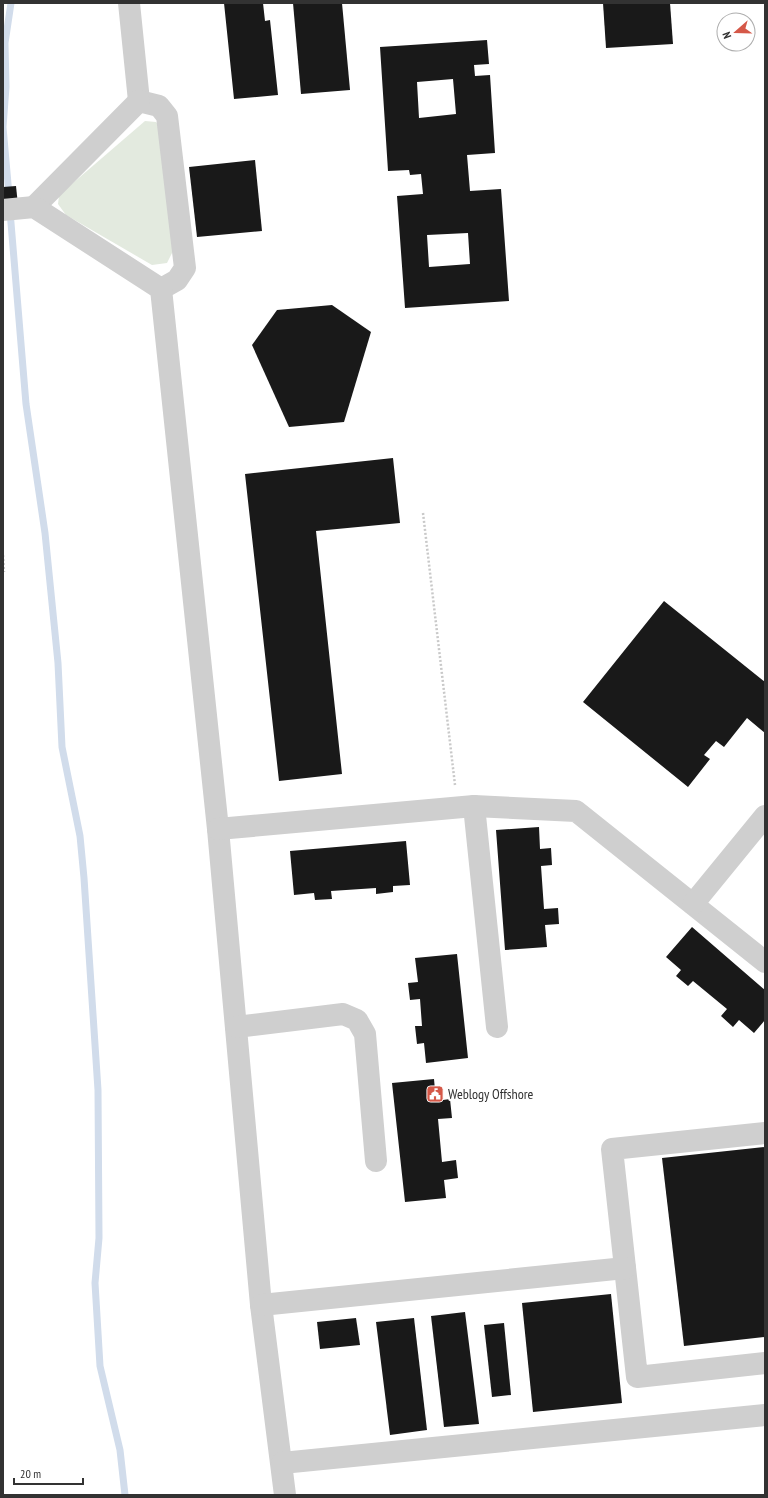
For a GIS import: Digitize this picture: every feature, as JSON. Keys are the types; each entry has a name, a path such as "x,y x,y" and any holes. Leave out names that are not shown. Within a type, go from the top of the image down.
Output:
{"lane":[{"path":"129,3 139,101"},
{"path":"34,207 139,101"},
{"path":"139,101 159,106 167,116 185,268 177,280 162,289"},
{"path":"3,210 34,207 162,289"},
{"path":"162,289 218,829 261,1305 285,1495"},
{"path":"218,829 466,807 576,811 765,962"},
{"path":"466,807 497,1028"},
{"path":"693,904 765,816"},
{"path":"236,1027 343,1014 357,1020 365,1034 376,1161"},
{"path":"765,1133 612,1149 637,1377 765,1363"},
{"path":"261,1305 625,1268"},
{"path":"282,1463 765,1415"}],"path":[{"path":"423,513 466,807"},
{"path":"3,555 4,572"}],"shaded area":[{"path":"145,121 156,122 162,128 173,251 167,263 152,265 66,215 58,204 59,196 66,189"}],"building":[{"path":"224,3 263,3 265,21 270,20 278,95 234,99"},
{"path":"293,3 342,3 350,90 301,94"},
{"path":"603,3 670,3 673,44 606,48"},
{"path":"487,40 489,64 474,65 475,76 490,75 495,153 467,155 470,191 501,189 509,301 405,308 397,196 423,194 421,174 410,175 409,170 388,171 380,47","holes":["453,79 456,114 419,118 417,82","468,233 470,264 429,267 427,235"]},
{"path":"255,160 262,231 197,237 189,167"},
{"path":"16,186 18,205 3,206 3,187"},
{"path":"332,305 371,332 344,422 289,427 252,345 277,310"},
{"path":"393,458 400,523 316,531 342,774 279,781 245,474"},
{"path":"664,601 765,682 765,733 747,718 724,747 716,741 704,755 710,759 688,787 583,702"},
{"path":"539,827 540,849 551,848 552,865 541,866 544,909 558,908 559,924 545,925 547,947 505,950 496,830"},
{"path":"406,841 410,885 393,886 393,892 376,894 376,888 331,891 332,899 315,900 314,893 294,895 290,851"},
{"path":"692,927 765,990 765,1020 754,1033 739,1020 733,1027 721,1016 727,1009 693,981 688,986 676,976 681,970 666,957"},
{"path":"457,954 468,1058 426,1063 424,1043 417,1044 415,1026 422,1026 420,999 410,1000 408,983 418,982 415,958"},
{"path":"434,1079 436,1101 450,1099 452,1118 438,1119 442,1162 456,1160 458,1178 444,1180 446,1198 405,1202 392,1083"},
{"path":"765,1147 765,1337 684,1346 662,1158"},
{"path":"611,1294 622,1403 533,1412 522,1303"},
{"path":"465,1312 479,1424 444,1427 431,1316"},
{"path":"356,1318 360,1345 320,1349 317,1322"},
{"path":"414,1318 427,1430 390,1435 376,1322"},
{"path":"504,1323 511,1395 492,1397 484,1325"}],"waterway":[{"path":"9,195 3,127 6,87 5,43 11,3"},
{"path":"10,211 26,404 45,533 58,663 62,747 80,836 84,878 98,1090 99,1238 95,1283 100,1366 120,1450 125,1495"}],"place":[{"name":"Weblogy Offshore","path":"435,1094"}]}
